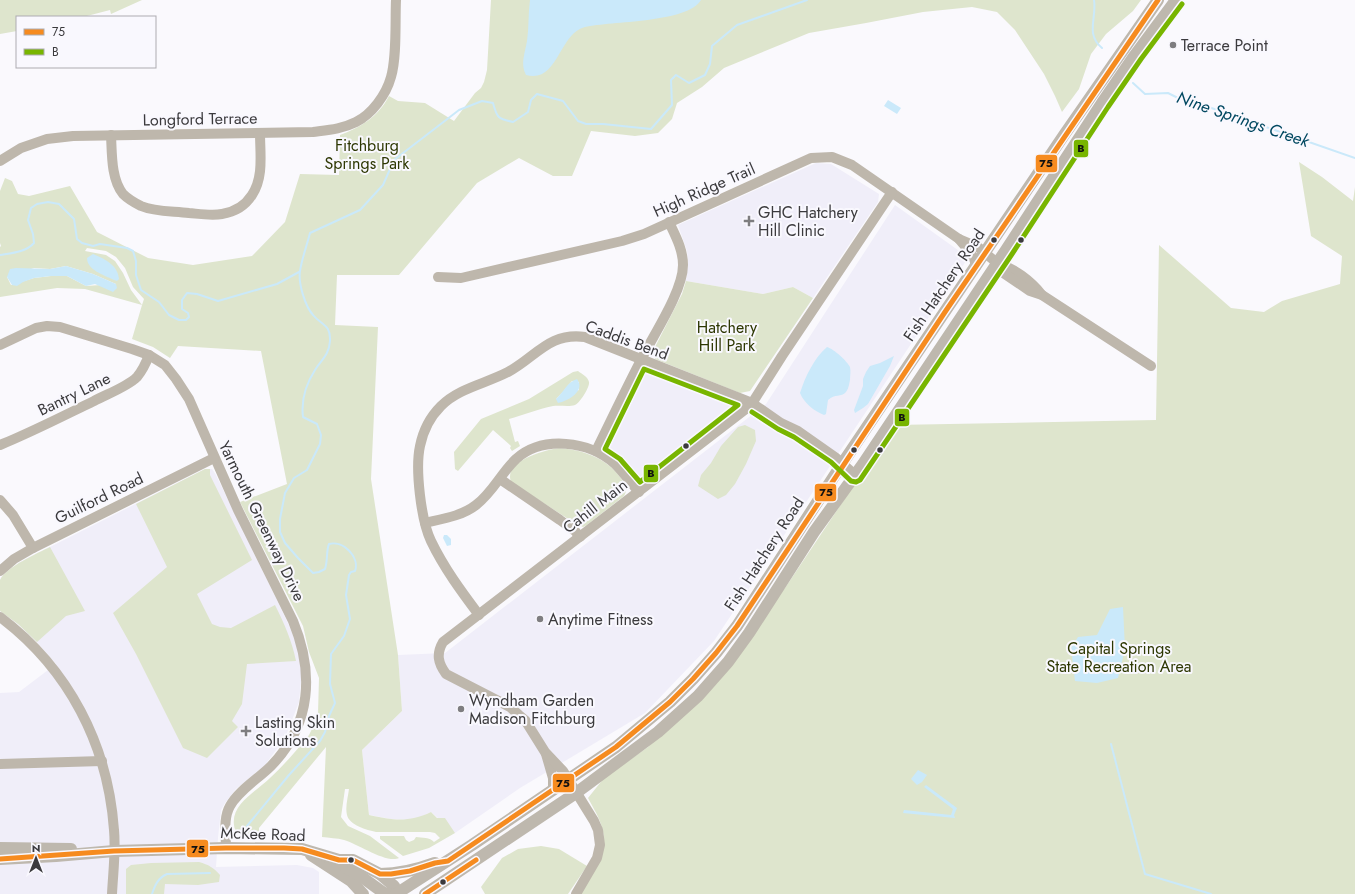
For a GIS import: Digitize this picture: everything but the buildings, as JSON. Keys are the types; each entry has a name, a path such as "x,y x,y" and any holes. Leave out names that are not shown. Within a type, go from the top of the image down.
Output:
{"main road":[{"name":"Fish Hatchery Road","path":"395,894 448,861 616,747 670,702 694,679 736,626 842,464 986,253 1064,135 1158,0"},
{"name":"Fish Hatchery Road","path":"425,894 576,793 658,732 675,718 710,683 728,662 749,633 814,532 855,475 997,263 1106,97 1176,0"},
{"name":"McKee Road","path":"0,848 56,848 114,851"},
{"name":"McKee Road","path":"0,858 56,856 114,851 226,848 302,849 339,860 353,860 380,874 394,886 395,894"},
{"path":"302,849 351,881 363,894"},
{"name":"McKee Road","path":"339,860 348,869 384,893 389,894"},
{"path":"380,874 410,871 435,863 448,861"}],"street":[{"name":"Longford Terrace","path":"1,160 21,148 47,139 73,136 324,131 357,122 375,107 391,77 393,66 396,0"},
{"path":"111,135 114,171 118,186 133,202 153,210 216,215 228,213 241,208 252,195 260,178 260,133"},
{"name":"High Ridge Trail","path":"438,277 461,278 567,255 644,234 815,157 832,157 845,161 892,192 959,239 973,254 976,267"},
{"name":"Cahill Main","path":"576,894 597,858 600,844 596,825 563,771 545,752 525,720 510,707 446,674 438,659 443,642 733,420 752,403 892,192"},
{"path":"596,451 672,300 682,277 683,264 681,248 669,222"},
{"name":"High Ridge Trail","path":"959,239 978,246 997,263 1002,272 1030,290 1042,295 1151,366"},
{"name":"Yarmouth Greenway Drive","path":"0,345 36,328 47,326 60,327 149,355 165,365 189,399 238,510 293,621 302,645 307,676 306,696 302,712 287,747 272,765 241,793 229,807 226,826 226,848"},
{"name":"Caddis Bend","path":"478,615 451,578 430,540 425,523 420,490 419,461 420,447 424,432 431,419 441,406 449,399 463,390 506,372 524,362 543,346 558,339 564,337 585,337 752,403 835,457 855,475"},
{"name":"Bantry Lane","path":"0,445 24,435 116,390 133,380 138,376 149,355"},
{"path":"425,523 458,514 475,506 484,498 518,457 542,446 556,443 565,443 596,451 615,464 639,492"},
{"name":"Guilford Road","path":"0,571 14,558 32,548 214,458"},
{"path":"500,479 558,518 575,531 580,537"},
{"path":"0,500 13,515 32,548"},
{"path":"0,617 30,643 63,682 84,717 96,743 108,788 114,830 112,894"},
{"name":"Cahill Main","path":"545,752 553,778 553,790"},
{"path":"0,764 102,761"}],"shaded area":[{"path":"816,163 831,164 879,194 878,202 813,298 793,287 763,294 686,281 688,262 687,251 678,225"},
{"path":"895,205 962,253 966,261 714,641 645,713 520,788 455,833 431,812 418,818 407,820 369,815 362,750 402,711 398,655 445,653 766,404"},
{"path":"649,368 726,399 730,406 729,415 645,479 641,480 635,479 604,448 605,441 642,370"},
{"path":"205,469 212,469 216,475 288,623 296,643 302,670 299,702 285,738 265,765 236,789 221,810 216,867 297,865 313,868 319,872 319,894 0,894 0,693 19,692 56,664 36,641 18,624 0,611 0,580 20,562"}],"green space":[{"path":"0,0 142,0 111,14 110,10 87,16 16,16 16,31 0,34"},
{"name":"Fitchburg Springs Park","path":"491,0 1141,0 1133,11 1106,34 1091,54 1079,89 1062,112 1044,74 1015,30 997,12 972,7 923,12 809,33 724,68 702,87 677,103 672,119 658,133 635,136 591,131 572,176 553,176 519,158 477,183 399,275 337,275 335,325 378,327 371,479 398,655 402,711 362,750 369,815 400,820 415,818 431,812 437,818 445,818 455,833 429,848 403,856 380,839 380,836 404,836 409,842 414,840 416,837 428,838 434,842 440,838 435,833 430,832 376,832 351,822 348,819 346,812 349,789 345,789 341,817 348,826 370,836 399,858 387,858 344,840 322,837 326,747 259,828 259,834 240,834 235,829 234,817 241,804 246,798 265,783 300,746 309,735 318,713 319,678 309,652 303,626 240,502 287,484 261,351 178,346 170,358 153,347 132,339 142,305 85,289 57,288 0,297 0,191 5,178 12,181 18,194 29,196 70,186 97,232 148,258 193,265 252,256 285,222 300,174 339,175 340,135 362,125 380,110 389,96 398,101 425,103 454,121 475,93 481,88 487,70","holes":["87,248 106,251 116,257 125,268 133,287 144,299 142,305 131,290 123,273 115,261 106,255 85,251","66,266 93,274 116,284 86,286 67,276 51,276 34,278 11,285 7,277 34,268 50,269"]},
{"name":"Capital Springs State Recreation Area","path":"1299,162 1322,177 1353,201 1355,187 1355,894 579,894 597,861 604,844 601,825 588,798 604,778 648,747 785,588 894,425 1156,420 1159,245 1231,308 1264,312 1282,301 1340,284 1342,256 1311,236"},
{"name":"Hatchery Hill Park","path":"686,281 763,294 793,287 813,298 750,391 740,393 655,359 653,351 682,294"},
{"path":"578,371 586,377 589,382 586,391 577,404 573,406 547,407 509,419 515,442 518,441 520,446 512,451 510,448 511,446 493,430 458,471 455,469 454,452 481,419 529,399 573,372","holes":["572,381 579,382 579,390 556,399"]},
{"path":"745,425 755,430 756,441 735,484 726,495 718,499 698,486 701,475 711,463 721,446 738,427"},
{"path":"559,448 584,453 600,460 614,470 626,486 624,496 583,527 511,482 510,475 513,468 519,463 544,451"},
{"path":"205,469 210,469 210,475 252,560 197,594 212,624 220,627 231,628 275,605 287,632 296,661 247,664 242,704 232,721 238,727 207,758 183,748 136,654 113,613 167,567 136,504"},
{"path":"50,547 85,611 66,616 37,642 18,624 0,611 0,580 3,575 15,565"},
{"path":"541,846 559,849 587,866 568,894 485,894 481,887 502,858 518,849"},
{"path":"199,862 211,867 220,875 219,882 198,885 165,884 164,894 126,894 126,869 131,865"}],"water":[{"path":"530,0 701,0 693,8 665,17 597,25 585,27 576,31 569,38 552,65 545,72 537,76 526,75 523,67 528,36"},
{"path":"888,100 901,108 897,114 884,106"},
{"path":"93,254 106,260 113,266 118,274 119,279 117,281 97,272 90,266 87,258"},
{"path":"66,266 93,274 116,284 117,288 113,292 95,284 86,286 67,276 34,278 17,286 12,285 7,277 10,269 50,269"},
{"path":"827,347 837,353 850,367 850,380 848,388 844,394 828,400 826,414 824,415 810,406 800,393 810,368 822,351"},
{"path":"894,356 890,366 868,404 855,413 854,410 863,386 863,379 870,366"},
{"path":"577,379 579,388 575,395 558,403 556,399 568,385"},
{"path":"444,535 447,535 451,539 451,545 447,546 443,538"},
{"path":"1123,607 1125,649 1118,678 1097,683 1075,681 1071,648 1078,637 1097,635 1110,609"},
{"path":"918,770 927,775 922,782 917,785 911,779"},
{"path":"926,785 957,808 954,815 955,818 903,813 904,810 951,815 953,809 924,787"}],"waterway":[{"path":"247,826 289,775 320,741 325,732 329,716 335,703 330,684 331,654 344,636 350,619 346,595 349,575 351,572 355,571 356,566 353,555 345,547 334,543 329,544 325,569 313,573 285,543 280,532 280,519 285,493 294,478 307,470 320,444 321,435 317,424 303,417 304,399 309,381 327,353 330,341 329,331 325,325 310,311 301,288 300,271 310,233 360,210 383,185 394,160 459,110 482,101 493,103 497,115 501,119 513,122 528,112 531,100 537,94 563,101 578,121 586,124 603,124 651,129 672,105 671,80 676,75 689,83 705,75 710,64 712,46 737,25 807,0"},
{"name":"Nine Springs Creek","path":"1094,0 1095,7 1093,31 1097,43 1102,48"},
{"name":"Nine Springs Creek","path":"1133,83 1145,94 1168,93 1178,98 1200,104 1355,158"},
{"name":"Nine Springs Creek","path":"0,255 23,250 34,243 33,234 28,220 31,208 37,204 48,202 59,204 74,219 77,239 82,243 93,246 100,244 127,248 133,251 136,261 136,275 141,290 159,302 169,315 179,320 186,320 189,317 188,313 182,309 182,300 187,293 197,294 218,301 277,284 299,272"},
{"path":"1111,744 1145,874 1211,894"},
{"path":"152,894 157,882 167,874 210,873"}],"transit line":[{"name":"75","path":"0,859 114,851 284,848 302,849 339,860 353,860 380,874 410,871 435,863 448,861 616,747 670,702 716,653 737,626 945,312 1158,0"},
{"name":"B","path":"752,412 778,429 794,437 831,462 851,481 856,482 860,480 1012,254 1108,107 1141,59 1182,4"},
{"name":"B","path":"644,369 738,405 640,482 620,459 605,449 644,369"},
{"name":"75","path":"425,894 476,860"}],"place":[{"name":"Terrace Point","path":"1173,45"},
{"name":"GHC Hatchery Hill Clinic","path":"749,221"},
{"name":"Anytime Fitness","path":"540,619"},
{"name":"Wyndham Garden Madison Fitchburg","path":"461,709"},
{"name":"Lasting Skin Solutions","path":"246,731"}]}
